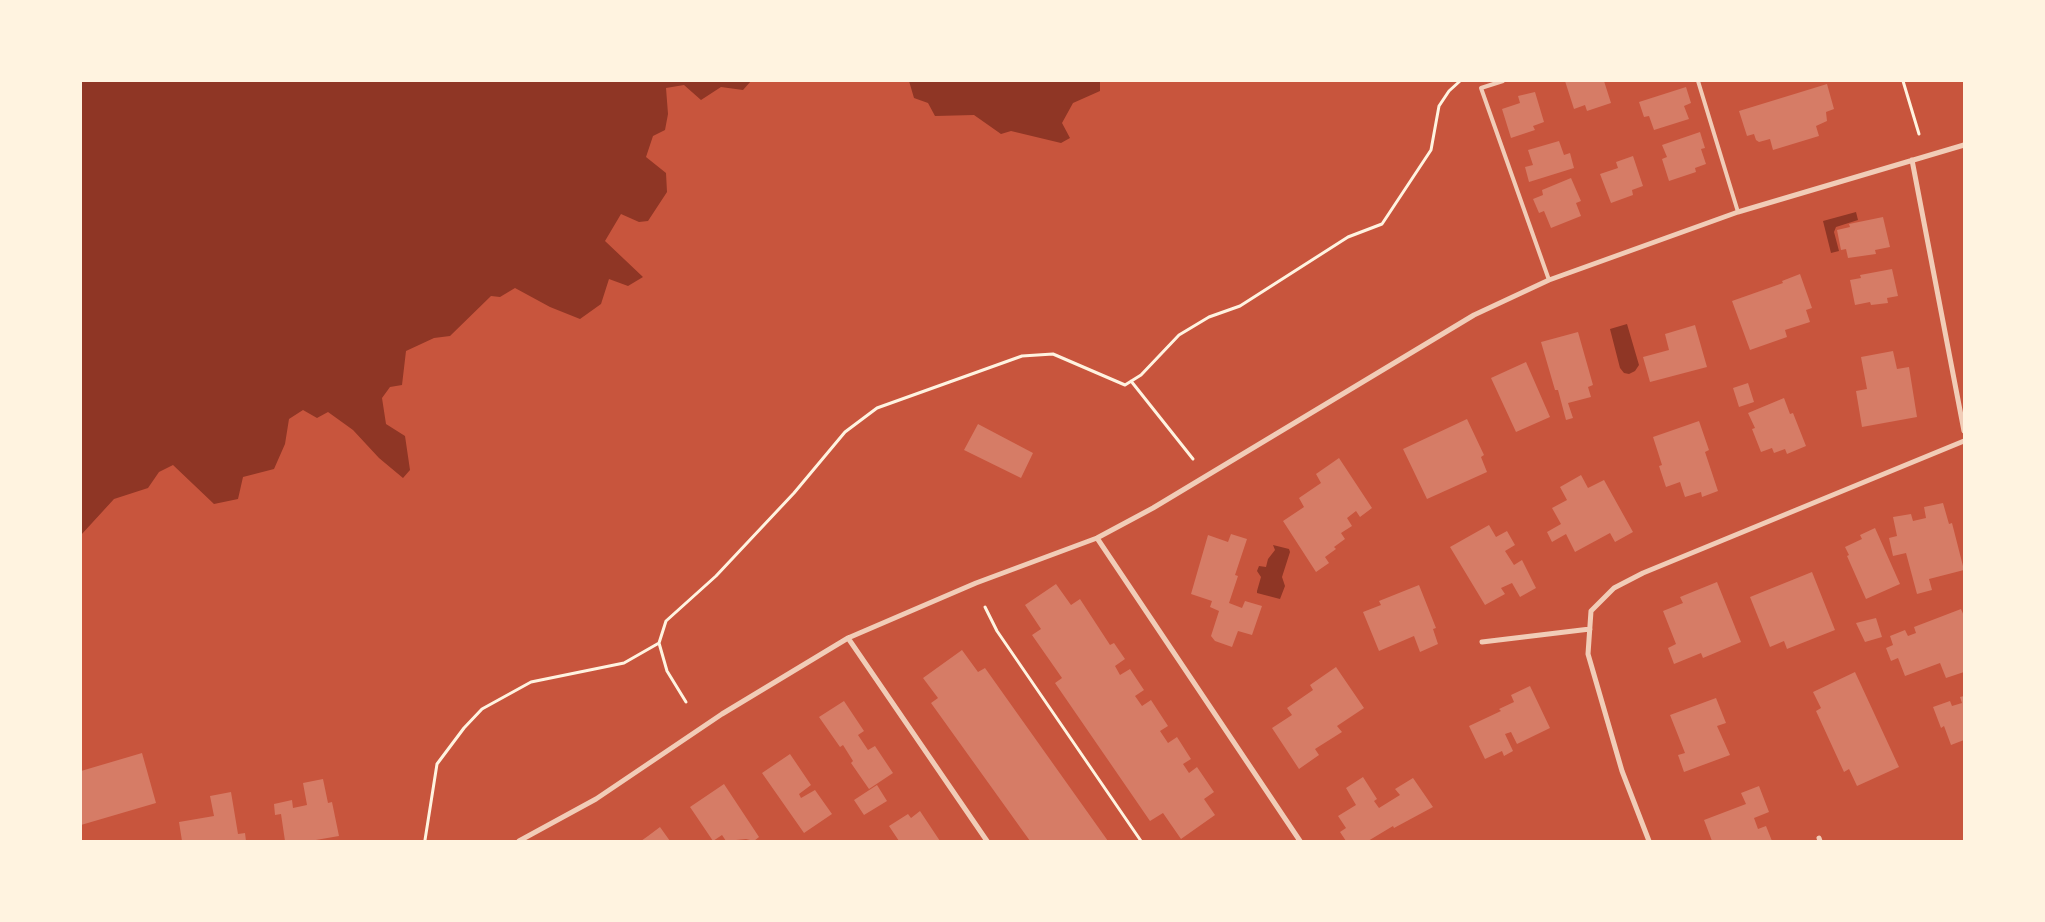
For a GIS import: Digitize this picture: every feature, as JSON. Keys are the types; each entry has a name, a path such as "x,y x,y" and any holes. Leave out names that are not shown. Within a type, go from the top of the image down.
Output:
{"street":[{"path":"519,841 596,799 722,714 848,638 976,583 1097,538 1153,508 1474,315 1549,280 1738,212 1964,145"},
{"path":"1912,160 1964,431"},
{"path":"1649,841 1622,771 1588,654 1591,611 1614,588 1643,573 1964,441"},
{"path":"1097,538 1300,841"},
{"path":"1482,642 1590,629"},
{"path":"848,638 987,841"}],"lane":[{"path":"1503,81 1481,88 1549,280"},
{"path":"1698,81 1738,212"}],"path":[{"path":"686,702 667,671 659,643 666,622 716,576 794,493 845,432 877,408 1022,356 1053,354 1125,385 1141,376 1179,335 1209,317 1240,306 1348,237 1382,224 1432,150 1439,106 1449,91 1460,81"},
{"path":"1903,81 1919,134"},
{"path":"1132,381 1193,459"},
{"path":"985,607 997,631 1141,841"},
{"path":"426,840 437,764 464,728 482,709 531,682 624,663 659,643"}],"shaded area":[{"path":"81,81 751,81 743,90 721,87 701,100 684,85 666,88 668,114 665,130 653,136 646,157 666,173 667,192 648,221 639,222 621,214 605,241 643,277 628,286 609,279 601,304 580,319 550,307 515,288 500,297 491,296 450,336 434,338 406,351 402,385 390,387 382,398 386,424 405,436 410,470 403,478 379,458 353,430 328,412 317,418 303,410 289,419 285,444 274,469 243,477 238,499 214,504 173,465 159,472 148,488 114,499 81,535"},
{"path":"909,81 1100,81 1100,91 1073,103 1062,123 1070,138 1061,143 1011,131 1001,134 974,115 935,116 928,103 914,98"},
{"path":"1856,212 1858,220 1836,227 1834,232 1839,251 1831,253 1823,221"},
{"path":"1627,324 1639,365 1635,371 1629,374 1624,373 1620,368 1610,329"},
{"path":"1273,545 1289,549 1290,552 1282,577 1285,586 1280,599 1257,593 1261,577 1257,571 1259,566 1266,567 1268,559 1275,550"}],"building":[{"path":"1565,81 1604,81 1611,103 1587,111 1585,105 1574,109"},
{"path":"1827,84 1834,109 1826,112 1827,121 1816,126 1819,136 1773,150 1770,139 1759,142 1754,134 1747,136 1739,111"},
{"path":"1686,87 1691,103 1684,106 1689,119 1654,130 1649,116 1644,117 1639,102"},
{"path":"1535,92 1544,122 1533,126 1535,130 1511,138 1502,109 1520,103 1518,96"},
{"path":"1700,132 1705,148 1701,149 1706,164 1695,168 1696,172 1669,181 1662,159 1667,157 1662,145"},
{"path":"1559,141 1564,155 1570,153 1574,168 1529,182 1525,167 1533,165 1528,150"},
{"path":"1633,156 1643,186 1632,190 1633,195 1611,203 1600,174 1618,168 1616,162"},
{"path":"1571,178 1581,201 1576,203 1581,216 1551,228 1544,211 1539,213 1533,199 1543,195 1542,190"},
{"path":"1883,217 1890,247 1875,250 1876,254 1848,258 1846,249 1841,250 1837,230 1850,227 1849,224"},
{"path":"1892,269 1898,296 1887,298 1888,303 1871,305 1870,302 1855,305 1850,280 1861,278 1860,275"},
{"path":"1800,274 1812,308 1806,310 1810,322 1785,330 1787,337 1750,350 1732,301 1783,283 1782,281"},
{"path":"1695,325 1707,367 1650,382 1643,357 1669,350 1665,334"},
{"path":"1578,332 1593,385 1588,387 1591,397 1568,403 1573,418 1566,420 1558,390 1555,390 1541,342"},
{"path":"1893,351 1897,369 1909,367 1917,417 1862,427 1856,391 1867,389 1861,357"},
{"path":"1526,362 1550,417 1516,432 1491,378"},
{"path":"1748,383 1754,402 1739,407 1733,388"},
{"path":"1784,398 1790,414 1793,413 1806,446 1787,454 1785,449 1774,453 1772,448 1761,452 1752,429 1755,428 1748,413"},
{"path":"1467,419 1484,455 1481,457 1487,472 1427,499 1403,449"},
{"path":"1699,421 1709,450 1705,452 1718,491 1702,497 1701,492 1685,497 1680,482 1666,487 1659,466 1662,465 1653,437"},
{"path":"978,424 1033,453 1021,478 964,450"},
{"path":"1339,458 1372,508 1360,517 1356,511 1347,518 1352,526 1341,533 1345,539 1325,557 1329,563 1316,572 1283,521 1304,507 1299,498 1321,483 1316,474"},
{"path":"1581,475 1588,488 1604,480 1633,532 1615,542 1610,533 1575,552 1566,534 1552,542 1547,532 1561,524 1552,508 1567,500 1560,487"},
{"path":"1943,503 1949,524 1952,523 1964,570 1929,579 1932,590 1917,594 1906,553 1893,556 1889,538 1897,536 1893,517 1911,514 1913,521 1926,518 1924,507"},
{"path":"1489,525 1496,537 1507,531 1515,545 1505,551 1514,565 1522,560 1536,588 1520,597 1512,583 1501,588 1505,594 1485,605 1450,547"},
{"path":"1875,528 1900,584 1866,599 1847,556 1849,555 1845,547 1862,539 1860,535"},
{"path":"1231,534 1247,539 1235,575 1238,576 1229,603 1242,608 1245,601 1262,606 1252,635 1238,631 1232,647 1215,641 1211,636 1219,611 1210,607 1212,601 1191,594 1208,535 1228,542"},
{"path":"1812,572 1835,630 1787,649 1784,641 1770,647 1750,597"},
{"path":"1717,582 1741,642 1703,658 1701,653 1674,664 1668,648 1676,644 1663,611 1683,603 1680,597"},
{"path":"1056,584 1071,605 1080,599 1110,645 1114,643 1125,659 1115,666 1120,675 1130,669 1144,690 1135,696 1142,706 1151,700 1168,726 1160,731 1168,743 1177,737 1191,759 1183,764 1189,773 1197,767 1214,792 1204,799 1215,815 1181,839 1163,813 1150,821 1055,683 1062,678 1032,635 1041,629 1025,605"},
{"path":"1419,585 1436,628 1433,629 1438,644 1420,652 1414,636 1379,651 1363,612 1381,605 1379,601"},
{"path":"1961,609 1964,616 1964,672 1946,678 1940,663 1905,676 1898,658 1891,661 1886,648 1893,645 1890,636 1905,630 1908,636 1916,633 1914,627"},
{"path":"1876,618 1882,637 1865,642 1856,623"},
{"path":"962,650 978,672 985,668 1108,841 1030,841 931,703 938,698 923,678"},
{"path":"1336,667 1364,708 1337,726 1342,732 1315,749 1319,755 1299,769 1272,728 1292,715 1287,708 1313,690 1310,685"},
{"path":"1855,672 1899,767 1857,786 1849,769 1844,772 1816,711 1821,708 1813,692"},
{"path":"1530,686 1550,728 1517,744 1511,732 1505,734 1513,751 1504,756 1502,751 1485,759 1469,726 1501,711 1499,709 1514,702 1511,695"},
{"path":"1964,696 1964,740 1951,745 1944,726 1941,728 1933,707 1950,701 1952,706 1962,703 1960,697"},
{"path":"1716,698 1726,723 1717,726 1730,755 1684,772 1678,755 1685,753 1670,715"},
{"path":"844,701 864,731 858,735 868,750 875,746 893,773 869,789 851,763 853,761 843,745 840,747 819,717"},
{"path":"142,753 156,803 81,825 81,771"},
{"path":"790,754 811,785 799,794 801,798 815,790 832,814 804,833 762,773"},
{"path":"1363,777 1377,799 1374,801 1379,808 1400,795 1395,789 1413,778 1433,807 1394,828 1393,826 1368,841 1346,841 1340,832 1346,828 1338,816 1356,805 1346,788"},
{"path":"323,779 328,803 332,802 339,836 310,841 285,841 281,814 275,815 274,804 292,800 293,808 307,805 303,783"},
{"path":"724,784 759,837 754,841 746,839 726,841 722,835 713,841 690,807"},
{"path":"877,785 887,801 864,815 854,800"},
{"path":"1759,786 1769,812 1754,818 1758,829 1766,826 1772,841 1712,841 1704,820 1746,804 1741,793"},
{"path":"231,792 238,834 245,833 246,841 182,841 179,822 214,816 210,796"},
{"path":"920,811 940,841 899,841 889,826 908,814 911,818"},
{"path":"660,827 670,841 641,841 648,836"}]}
